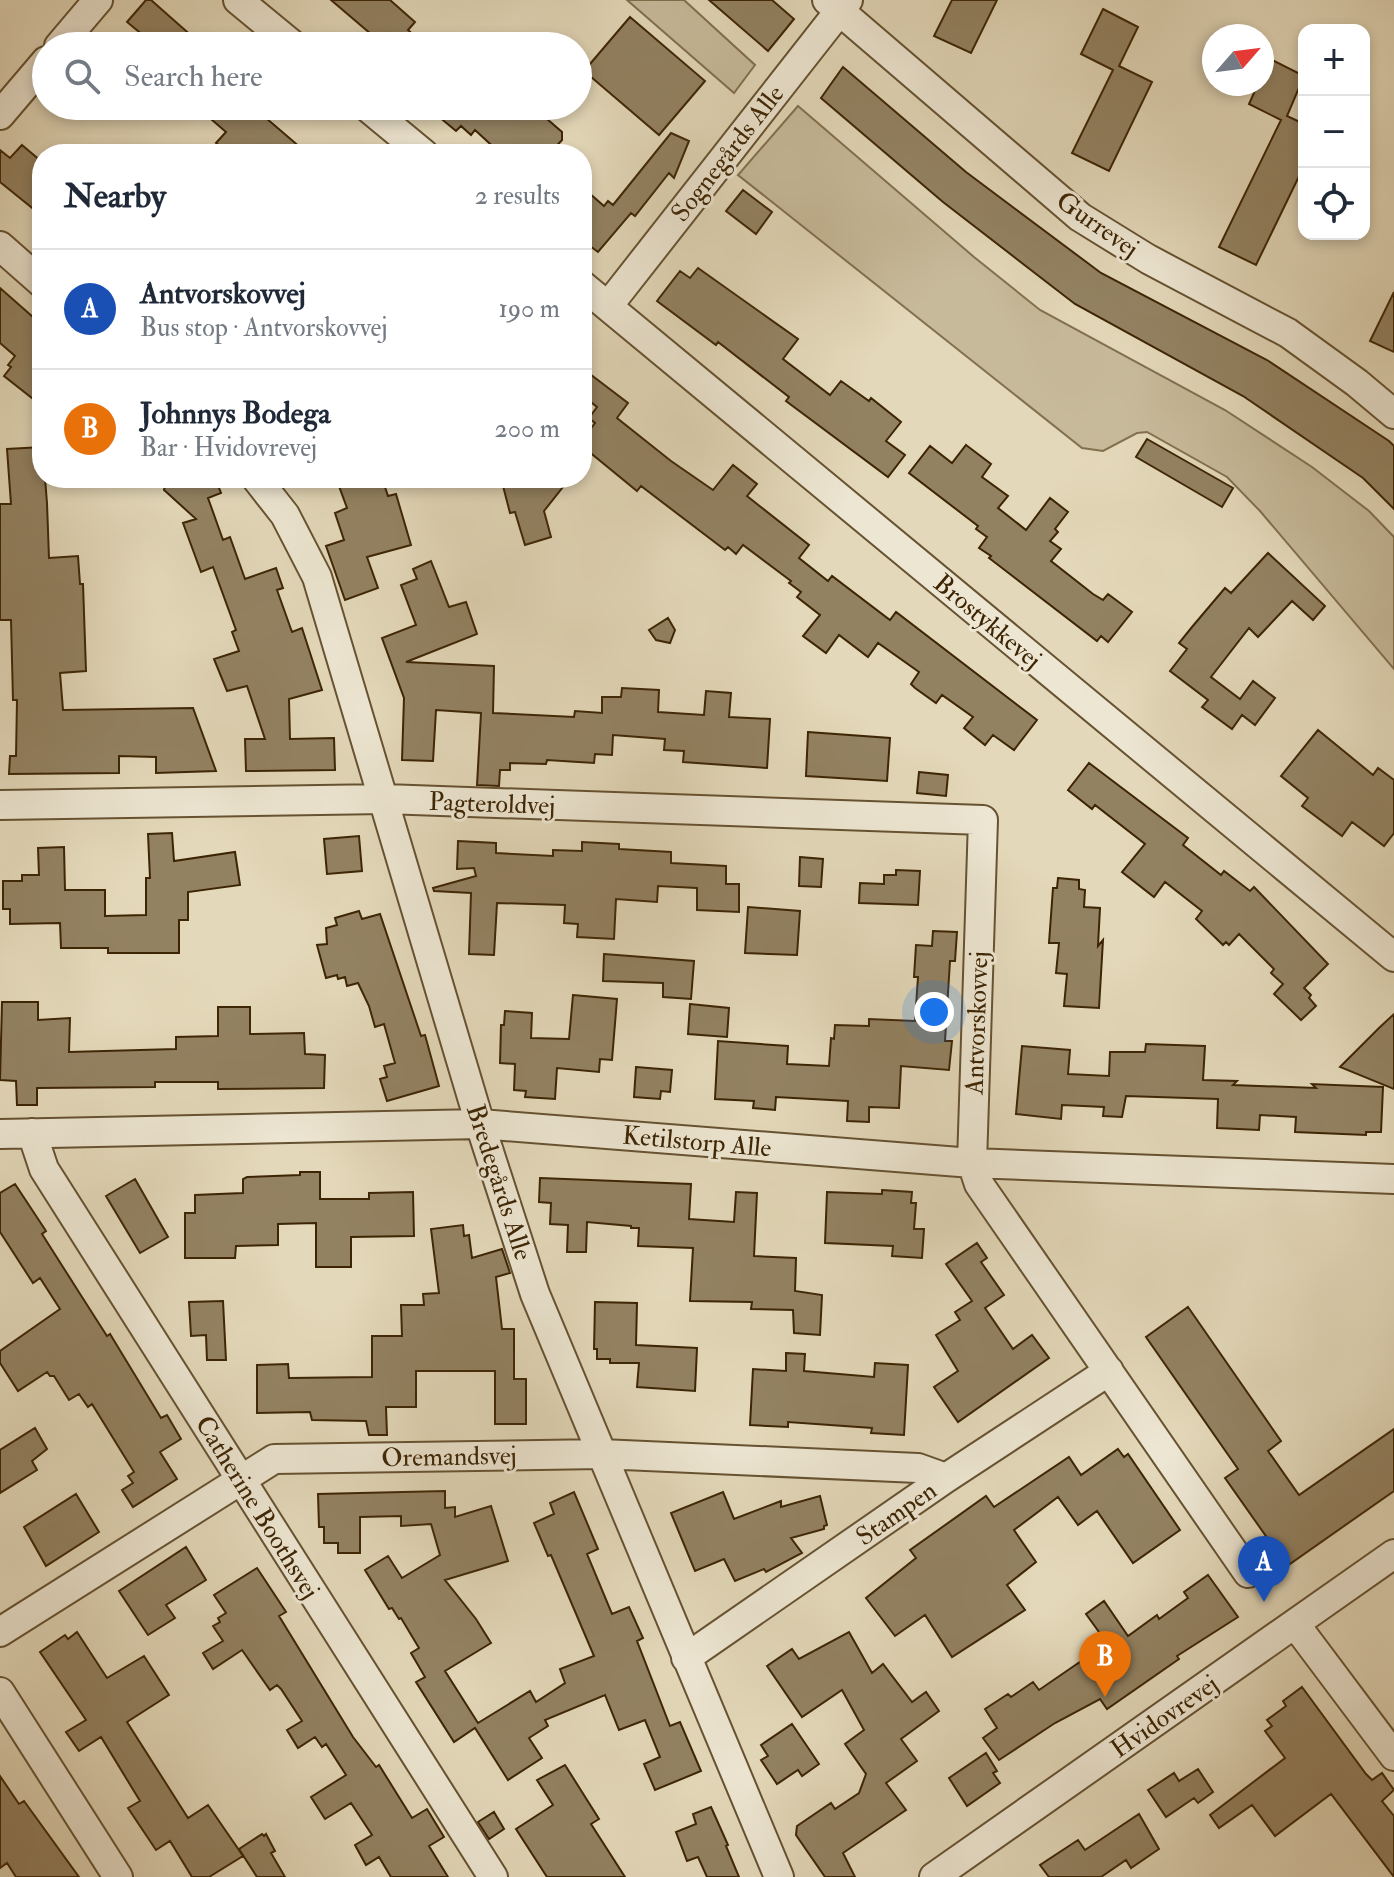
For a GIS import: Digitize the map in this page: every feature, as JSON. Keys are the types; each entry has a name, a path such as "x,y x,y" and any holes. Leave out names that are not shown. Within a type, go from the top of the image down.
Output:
{"street":[{"path":"71,32 98,0"},
{"path":"238,0 277,32"},
{"name":"Sognegårds Alle","path":"608,306 838,4"},
{"name":"Gurrevej","path":"838,4 1080,217 1148,259 1288,333 1394,414"},
{"path":"0,115 32,77"},
{"path":"383,120 412,144"},
{"path":"0,246 32,274"},
{"name":"Brostykkevej","path":"592,293 1394,957"},
{"name":"Bredegårds Alle","path":"264,488 285,515 317,577 480,1124 535,1294 779,1877"},
{"name":"Pagteroldvej","path":"0,805 385,799 983,820"},
{"name":"Antvorskovvej","path":"983,820 972,1163 979,1184 1248,1573"},
{"name":"Ketilstorp Alle","path":"0,1134 480,1124 972,1163 1394,1179"},
{"name":"Catherine Boothsvej","path":"32,1133 44,1169 493,1877"},
{"name":"Stampen","path":"686,1658 946,1478 1109,1371"},
{"name":"Oremandsvej","path":"0,1632 274,1459 601,1454 918,1468 946,1478"},
{"name":"Hvidovrevej","path":"934,1877 1394,1554"},
{"path":"1295,1624 1394,1756"},
{"path":"0,1692 118,1877"}],"shaded area":[{"path":"627,0 684,0 755,65 734,93"},
{"path":"798,106 1040,310 1225,410 1312,467 1369,511 1394,537 1394,669 1260,511 1227,477 1147,432 1137,433 1103,451 1082,448 738,175"}],"building":[{"path":"146,0 151,0 187,32 139,32 127,22"},
{"path":"331,0 390,0 415,22 408,30 410,32 369,32"},
{"path":"709,0 772,0 794,19 768,51"},
{"path":"952,0 997,0 971,53 934,36"},
{"path":"1103,9 1138,27 1119,66 1152,82 1109,171 1072,153 1113,70 1081,54"},
{"path":"630,17 705,81 659,135 592,78 592,62"},
{"path":"1274,61 1298,73 1298,90 1287,116 1298,121 1298,178 1256,265 1219,247 1281,120 1249,104 1253,96 1274,96"},
{"path":"843,67 966,172 1101,273 1267,360 1389,441 1394,446 1394,509 1363,478 1243,396 1075,304 943,202 821,98"},
{"path":"212,120 268,120 296,144 216,143 226,132"},
{"path":"443,120 548,120 562,132 562,140 558,144 490,144 475,130 471,135 461,126 456,131"},
{"path":"671,133 689,141 674,178 669,173 635,216 631,213 598,252 592,248 592,196 604,206 608,201 613,205"},
{"path":"22,145 32,154 32,208 0,182 0,150 10,158"},
{"path":"743,190 772,212 756,234 726,211"},
{"path":"698,268 798,339 783,359 830,395 841,381 869,401 871,398 901,422 886,441 905,455 888,477 786,401 789,397 718,342 716,345 657,301 680,271 690,278"},
{"path":"0,288 32,316 32,398 4,376 15,356 0,343"},
{"path":"1394,292 1394,352 1370,341"},
{"path":"592,376 628,403 617,418 671,461 713,490 733,465 757,484 747,496 809,545 799,558 828,581 832,576 890,620 896,612 1037,720 1014,750 993,735 985,745 964,728 973,717 942,695 936,703 915,688 911,684 919,672 878,643 868,657 839,635 826,653 803,636 820,615 797,597 801,592 789,583 791,581 743,545 736,554 728,547 725,550 641,486 637,491 592,454 592,427 595,423 592,414 597,407 592,403"},
{"path":"1147,439 1233,488 1222,507 1136,457"},
{"path":"966,445 991,464 982,477 1008,496 998,508 1026,530 1050,498 1068,512 1050,541 1061,549 1051,561 1093,594 1103,600 1108,594 1132,612 1108,642 1101,636 1097,641 989,558 991,556 979,548 987,537 976,529 978,526 909,473 930,446 952,463"},
{"path":"32,448 32,488 46,488 49,558 78,556 80,584 83,584 86,671 60,673 63,710 193,708 216,771 156,773 156,757 119,756 119,773 9,774 10,756 16,756 17,700 13,700 11,620 0,620 0,504 11,504 7,449"},
{"path":"219,488 221,493 208,498 223,540 230,537 245,579 276,568 283,588 277,590 292,632 302,628 322,690 289,699 290,739 334,738 335,770 246,771 245,739 265,739 247,686 227,691 214,659 239,651 232,632 236,630 213,567 201,572 183,523 196,519 164,490"},
{"path":"340,488 385,488 388,496 396,494 411,545 367,557 378,588 345,600 326,546 344,540 335,513 347,508"},
{"path":"504,488 562,488 544,511 551,537 525,545 515,512 510,513"},
{"path":"1268,553 1325,606 1313,620 1292,601 1258,637 1249,628 1211,677 1240,699 1253,681 1275,698 1255,725 1242,715 1232,729 1202,707 1208,700 1170,671 1187,649 1179,643 1192,627 1225,588 1231,593"},
{"path":"431,561 449,607 466,602 477,634 406,662 494,666 493,713 574,717 575,711 602,713 602,697 621,697 622,688 659,690 658,712 704,715 706,691 731,693 729,717 770,719 767,768 683,762 684,751 664,750 665,739 613,735 612,755 595,754 594,763 547,760 546,764 510,763 510,770 500,770 499,786 477,785 481,713 436,710 433,761 402,760 404,698 382,638 416,625 401,585 417,579 413,569"},
{"path":"668,618 675,630 670,643 656,640 649,630"},
{"path":"1318,730 1373,775 1378,768 1394,780 1394,833 1384,846 1352,822 1342,836 1302,806 1308,798 1281,776"},
{"path":"808,732 890,738 887,781 806,776"},
{"path":"1089,763 1188,838 1183,845 1221,875 1224,871 1250,891 1254,887 1328,964 1304,988 1316,1006 1301,1020 1274,994 1283,984 1271,973 1274,969 1239,934 1229,945 1226,942 1223,945 1196,919 1202,911 1165,882 1154,897 1122,872 1145,844 1095,805 1092,809 1068,790"},
{"path":"919,772 948,775 946,796 917,793"},
{"path":"172,833 174,861 235,852 240,885 188,892 188,920 179,920 179,953 108,953 108,948 61,948 60,923 10,924 10,909 3,909 3,881 22,881 22,875 39,875 38,848 64,847 65,890 105,890 105,916 146,915 146,878 150,878 148,834"},
{"path":"359,836 362,871 327,874 324,839"},
{"path":"458,841 496,843 496,853 553,856 553,850 582,851 582,842 619,844 619,849 671,852 671,863 726,866 726,884 739,884 739,912 697,910 697,888 658,886 657,902 616,899 614,939 577,937 578,924 564,923 565,905 497,903 494,955 469,954 471,893 434,891 433,888 476,876 474,868 457,869"},
{"path":"800,857 823,859 821,887 799,886"},
{"path":"896,870 920,871 918,905 859,903 860,883 884,884 884,875 896,875"},
{"path":"1058,878 1079,880 1079,889 1085,890 1084,907 1100,908 1098,946 1103,940 1099,1008 1064,1006 1067,974 1056,973 1059,943 1049,943 1053,888 1057,888"},
{"path":"748,907 800,911 797,955 745,953"},
{"path":"359,911 362,919 380,914 421,1036 425,1035 439,1086 387,1101 380,1079 387,1077 384,1066 395,1063 384,1024 375,1027 358,983 347,986 345,977 338,979 337,975 326,978 317,945 327,944 326,928 337,925 335,918"},
{"path":"933,931 957,932 955,961 950,961 945,1041 952,1041 949,1070 901,1066 899,1108 869,1107 869,1122 847,1121 848,1101 776,1097 775,1110 753,1108 754,1101 715,1099 718,1041 788,1046 787,1064 829,1066 835,1025 869,1026 869,1019 915,1021 918,977 914,977 916,945 932,946"},
{"path":"604,954 694,961 691,999 663,997 663,983 603,981"},
{"path":"573,995 617,999 612,1060 600,1059 599,1072 557,1068 555,1099 525,1097 526,1091 514,1090 515,1064 500,1063 501,1025 504,1025 505,1011 532,1013 531,1038 569,1039"},
{"path":"2,1002 38,1002 38,1020 70,1018 69,1052 176,1049 176,1037 218,1036 218,1007 250,1007 250,1034 304,1033 305,1054 325,1055 324,1088 218,1089 218,1082 155,1082 155,1087 37,1088 37,1105 17,1105 16,1081 0,1080"},
{"path":"690,1004 729,1008 727,1037 688,1034"},
{"path":"1394,1014 1394,1089 1340,1067 1379,1028"},
{"path":"1146,1044 1205,1046 1203,1080 1237,1081 1233,1085 1383,1087 1381,1132 1366,1132 1366,1135 1295,1132 1296,1117 1260,1115 1259,1130 1217,1128 1218,1099 1126,1096 1122,1117 1103,1116 1104,1107 1062,1105 1061,1119 1016,1114 1022,1046 1070,1050 1068,1074 1109,1076 1110,1052 1145,1052"},
{"path":"636,1067 672,1070 670,1092 661,1091 660,1099 634,1097"},
{"path":"300,1172 320,1172 320,1199 369,1199 369,1193 413,1192 414,1236 351,1237 351,1267 316,1267 316,1223 278,1224 278,1245 236,1246 235,1258 185,1258 185,1213 195,1213 195,1195 243,1193 243,1179 247,1177 300,1175"},
{"path":"540,1178 691,1184 689,1219 734,1222 736,1192 757,1193 754,1256 796,1258 795,1291 822,1295 820,1335 794,1333 793,1310 751,1309 752,1302 690,1301 693,1248 638,1246 639,1228 587,1222 586,1252 567,1252 568,1225 550,1224 551,1203 539,1202"},
{"path":"135,1179 168,1237 140,1253 106,1196"},
{"path":"15,1184 46,1231 42,1234 107,1336 110,1334 161,1418 167,1415 181,1439 160,1452 177,1479 133,1507 122,1490 133,1483 128,1476 134,1472 92,1404 88,1407 79,1394 69,1400 54,1376 47,1372 18,1391 0,1363 0,1351 60,1309 40,1278 33,1283 0,1232 0,1193"},
{"path":"882,1190 912,1192 911,1203 916,1203 914,1229 924,1229 922,1258 892,1256 893,1246 825,1243 827,1192 882,1194"},
{"path":"463,1225 464,1236 469,1235 472,1258 502,1249 510,1273 496,1277 502,1329 514,1329 514,1379 526,1379 526,1424 495,1424 495,1371 416,1371 416,1407 386,1407 387,1435 369,1435 366,1421 312,1420 310,1412 257,1413 257,1365 288,1364 289,1378 372,1377 372,1336 402,1336 401,1305 424,1305 423,1294 439,1293 431,1229"},
{"path":"977,1243 987,1258 981,1262 1004,1295 985,1308 1013,1349 1032,1335 1049,1358 958,1422 934,1387 958,1371 936,1335 960,1320 955,1312 972,1301 946,1264"},
{"path":"223,1301 226,1360 207,1360 206,1335 191,1336 189,1302"},
{"path":"595,1302 637,1303 636,1345 697,1348 695,1391 637,1387 639,1363 610,1363 610,1359 597,1359 597,1349 594,1349"},
{"path":"1188,1307 1281,1441 1268,1451 1299,1495 1394,1429 1394,1491 1287,1566 1225,1478 1238,1469 1146,1337"},
{"path":"786,1353 805,1354 804,1371 874,1377 875,1363 908,1365 904,1435 871,1433 872,1428 788,1422 788,1427 750,1425 753,1369 786,1371"},
{"path":"35,1428 47,1449 32,1461 37,1470 0,1493 0,1450"},
{"path":"1118,1449 1124,1457 1128,1454 1180,1530 1133,1563 1097,1511 1078,1525 1058,1497 1014,1530 1036,1562 1007,1585 1025,1610 952,1657 925,1615 895,1636 866,1598 916,1558 910,1550 986,1496 994,1507 1069,1457 1081,1475"},
{"path":"445,1491 445,1508 455,1507 455,1517 491,1506 508,1561 445,1580 491,1643 445,1671 478,1723 530,1691 536,1702 565,1683 560,1669 594,1656 534,1523 554,1514 550,1503 574,1492 598,1549 587,1554 612,1614 629,1607 643,1638 637,1641 670,1726 680,1722 701,1771 655,1790 644,1764 660,1757 645,1720 619,1730 605,1695 545,1720 548,1726 529,1738 542,1758 508,1780 475,1728 454,1742 416,1682 425,1677 411,1653 419,1648 401,1618 392,1608 389,1609 365,1570 388,1556 402,1578 440,1555 431,1524 401,1526 401,1516 360,1517 360,1553 338,1553 338,1543 324,1543 324,1527 319,1527 318,1494"},
{"path":"723,1492 734,1519 781,1501 781,1507 820,1496 827,1525 824,1529 791,1538 802,1553 766,1572 764,1569 735,1581 724,1559 695,1571 671,1513"},
{"path":"76,1494 99,1532 46,1566 24,1527"},
{"path":"186,1547 206,1580 166,1605 175,1618 148,1635 119,1591"},
{"path":"257,1568 286,1612 279,1616 353,1737 376,1767 379,1765 412,1818 427,1809 444,1837 429,1846 448,1877 391,1877 379,1857 366,1865 355,1845 372,1835 351,1803 325,1819 311,1797 346,1775 326,1744 322,1747 315,1737 298,1748 287,1730 302,1721 281,1689 277,1685 270,1690 242,1650 213,1669 203,1653 223,1641 213,1626 226,1613 214,1595"},
{"path":"1208,1575 1238,1617 1177,1656 1179,1659 1107,1709 1100,1699 1055,1723 999,1760 983,1738 997,1728 985,1709 1033,1682 1039,1690 1087,1657 1084,1653 1104,1639 1086,1614 1104,1601 1128,1636 1188,1598 1184,1592"},
{"path":"77,1632 107,1678 144,1656 169,1695 127,1722 188,1818 208,1805 243,1856 209,1877 192,1877 170,1841 156,1850 128,1808 140,1801 101,1737 79,1751 66,1732 86,1720 40,1652 65,1635 68,1639"},
{"path":"849,1632 872,1673 883,1664 912,1702 926,1692 939,1711 901,1739 917,1761 886,1783 906,1810 843,1853 855,1877 825,1877 796,1835 797,1826 831,1803 835,1809 859,1793 866,1774 845,1744 864,1730 842,1690 802,1717 767,1666 792,1649 799,1659"},
{"path":"1302,1687 1366,1774 1372,1780 1382,1773 1394,1790 1382,1801 1394,1816 1394,1877 1331,1794 1275,1836 1252,1805 1219,1828 1210,1815 1285,1758 1265,1731 1272,1726 1267,1720 1286,1706 1283,1701"},
{"path":"792,1724 819,1764 802,1776 798,1770 777,1784 761,1760 768,1756 761,1745"},
{"path":"986,1753 1000,1783 967,1806 949,1778"},
{"path":"565,1765 599,1819 591,1824 625,1877 547,1877 516,1829 553,1805 537,1780"},
{"path":"1198,1769 1213,1792 1198,1803 1194,1798 1166,1817 1148,1790 1174,1773 1179,1781"},
{"path":"0,1776 19,1804 24,1801 79,1877 16,1877 7,1863 0,1868"},
{"path":"711,1807 739,1877 707,1877 698,1857 687,1861 676,1832 696,1824 693,1814"},
{"path":"494,1812 504,1829 489,1839 478,1822"},
{"path":"1139,1814 1159,1849 1131,1868 1126,1860 1101,1877 1049,1877 1040,1865 1078,1840 1085,1850"},
{"path":"266,1834 275,1851 271,1853 285,1877 257,1877 239,1849"}],"place":[{"name":"Antvorskovvej","path":"1264,1602"},
{"name":"Johnnys Bodega","path":"1105,1697"}]}
